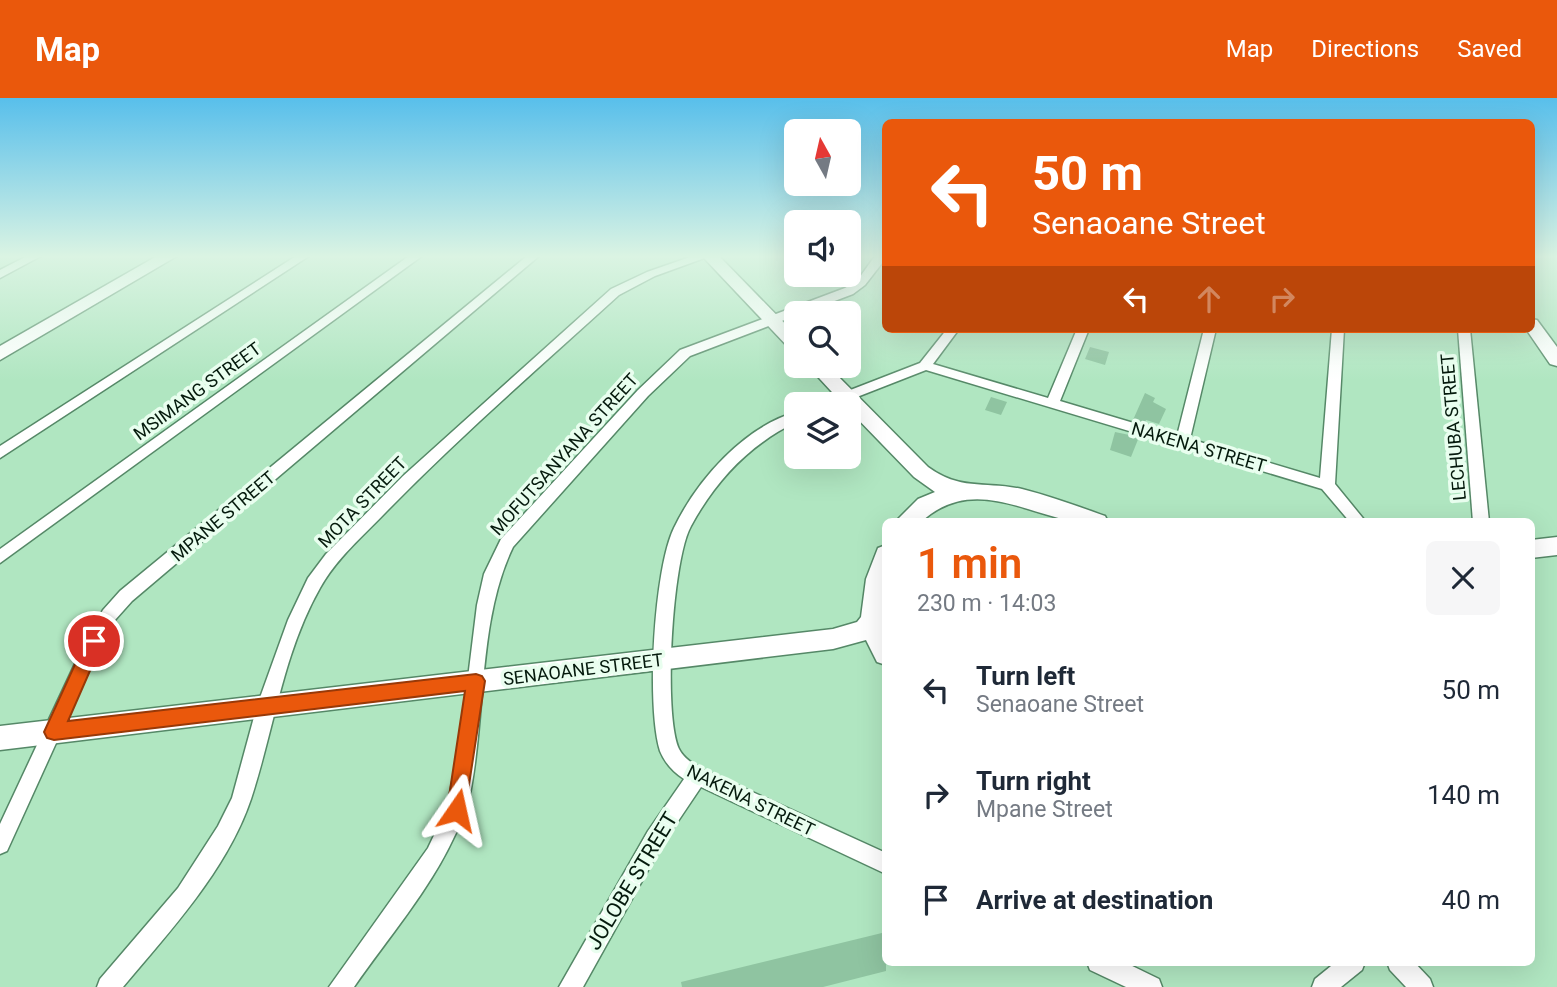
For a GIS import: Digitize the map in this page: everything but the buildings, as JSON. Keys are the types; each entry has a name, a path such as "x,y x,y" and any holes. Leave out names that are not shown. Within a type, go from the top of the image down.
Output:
{"street":[{"path":"0,354 97,297"},
{"path":"0,453 239,297"},
{"name":"MSIMANG STREET","path":"0,557 360,297"},
{"name":"MPANE STREET","path":"0,844 94,641 109,615 126,596 484,297"},
{"name":"MOTA STREET","path":"108,987 186,896 225,833 241,800 266,706 296,620 314,583 332,558 358,530 609,297"},
{"path":"750,297 784,332"},
{"name":"MOFUTSANYANA STREET","path":"340,987 435,855 457,810 492,574 508,543 643,393 685,353 832,297"},
{"path":"1535,330 1557,360"},
{"path":"857,392 925,366 950,333"},
{"path":"1052,404 1081,333"},
{"path":"1182,442 1209,333"},
{"path":"1338,333 1327,485 1356,518"},
{"name":"LECHUBA STREET","path":"1464,333 1481,518"},
{"name":"NAKENA STREET","path":"925,366 1327,485"},
{"path":"829,378 842,392"},
{"path":"861,411 921,472 938,485 963,492 993,490 1010,493 1085,518"},
{"name":"NAKENA STREET","path":"784,424 743,447 688,517 673,553 663,659 669,749 677,764 697,776 882,861"},
{"path":"913,515 921,472"},
{"path":"913,515 963,492"},
{"path":"1535,549 1557,546"},
{"path":"882,566 872,605 876,636 882,647"},
{"name":"SENAOANE STREET","path":"0,738 833,639 865,630 874,618"},
{"name":"SENAOANE STREET","path":"833,639 855,640 882,652"},
{"name":"JOLOBE STREET","path":"570,987 655,838 697,776"},
{"path":"1106,966 1151,987"},
{"path":"1323,987 1348,966"},
{"path":"1402,966 1422,987"}],"route":[{"path":"94,641 54,732 476,681 469,743 457,810"}]}
